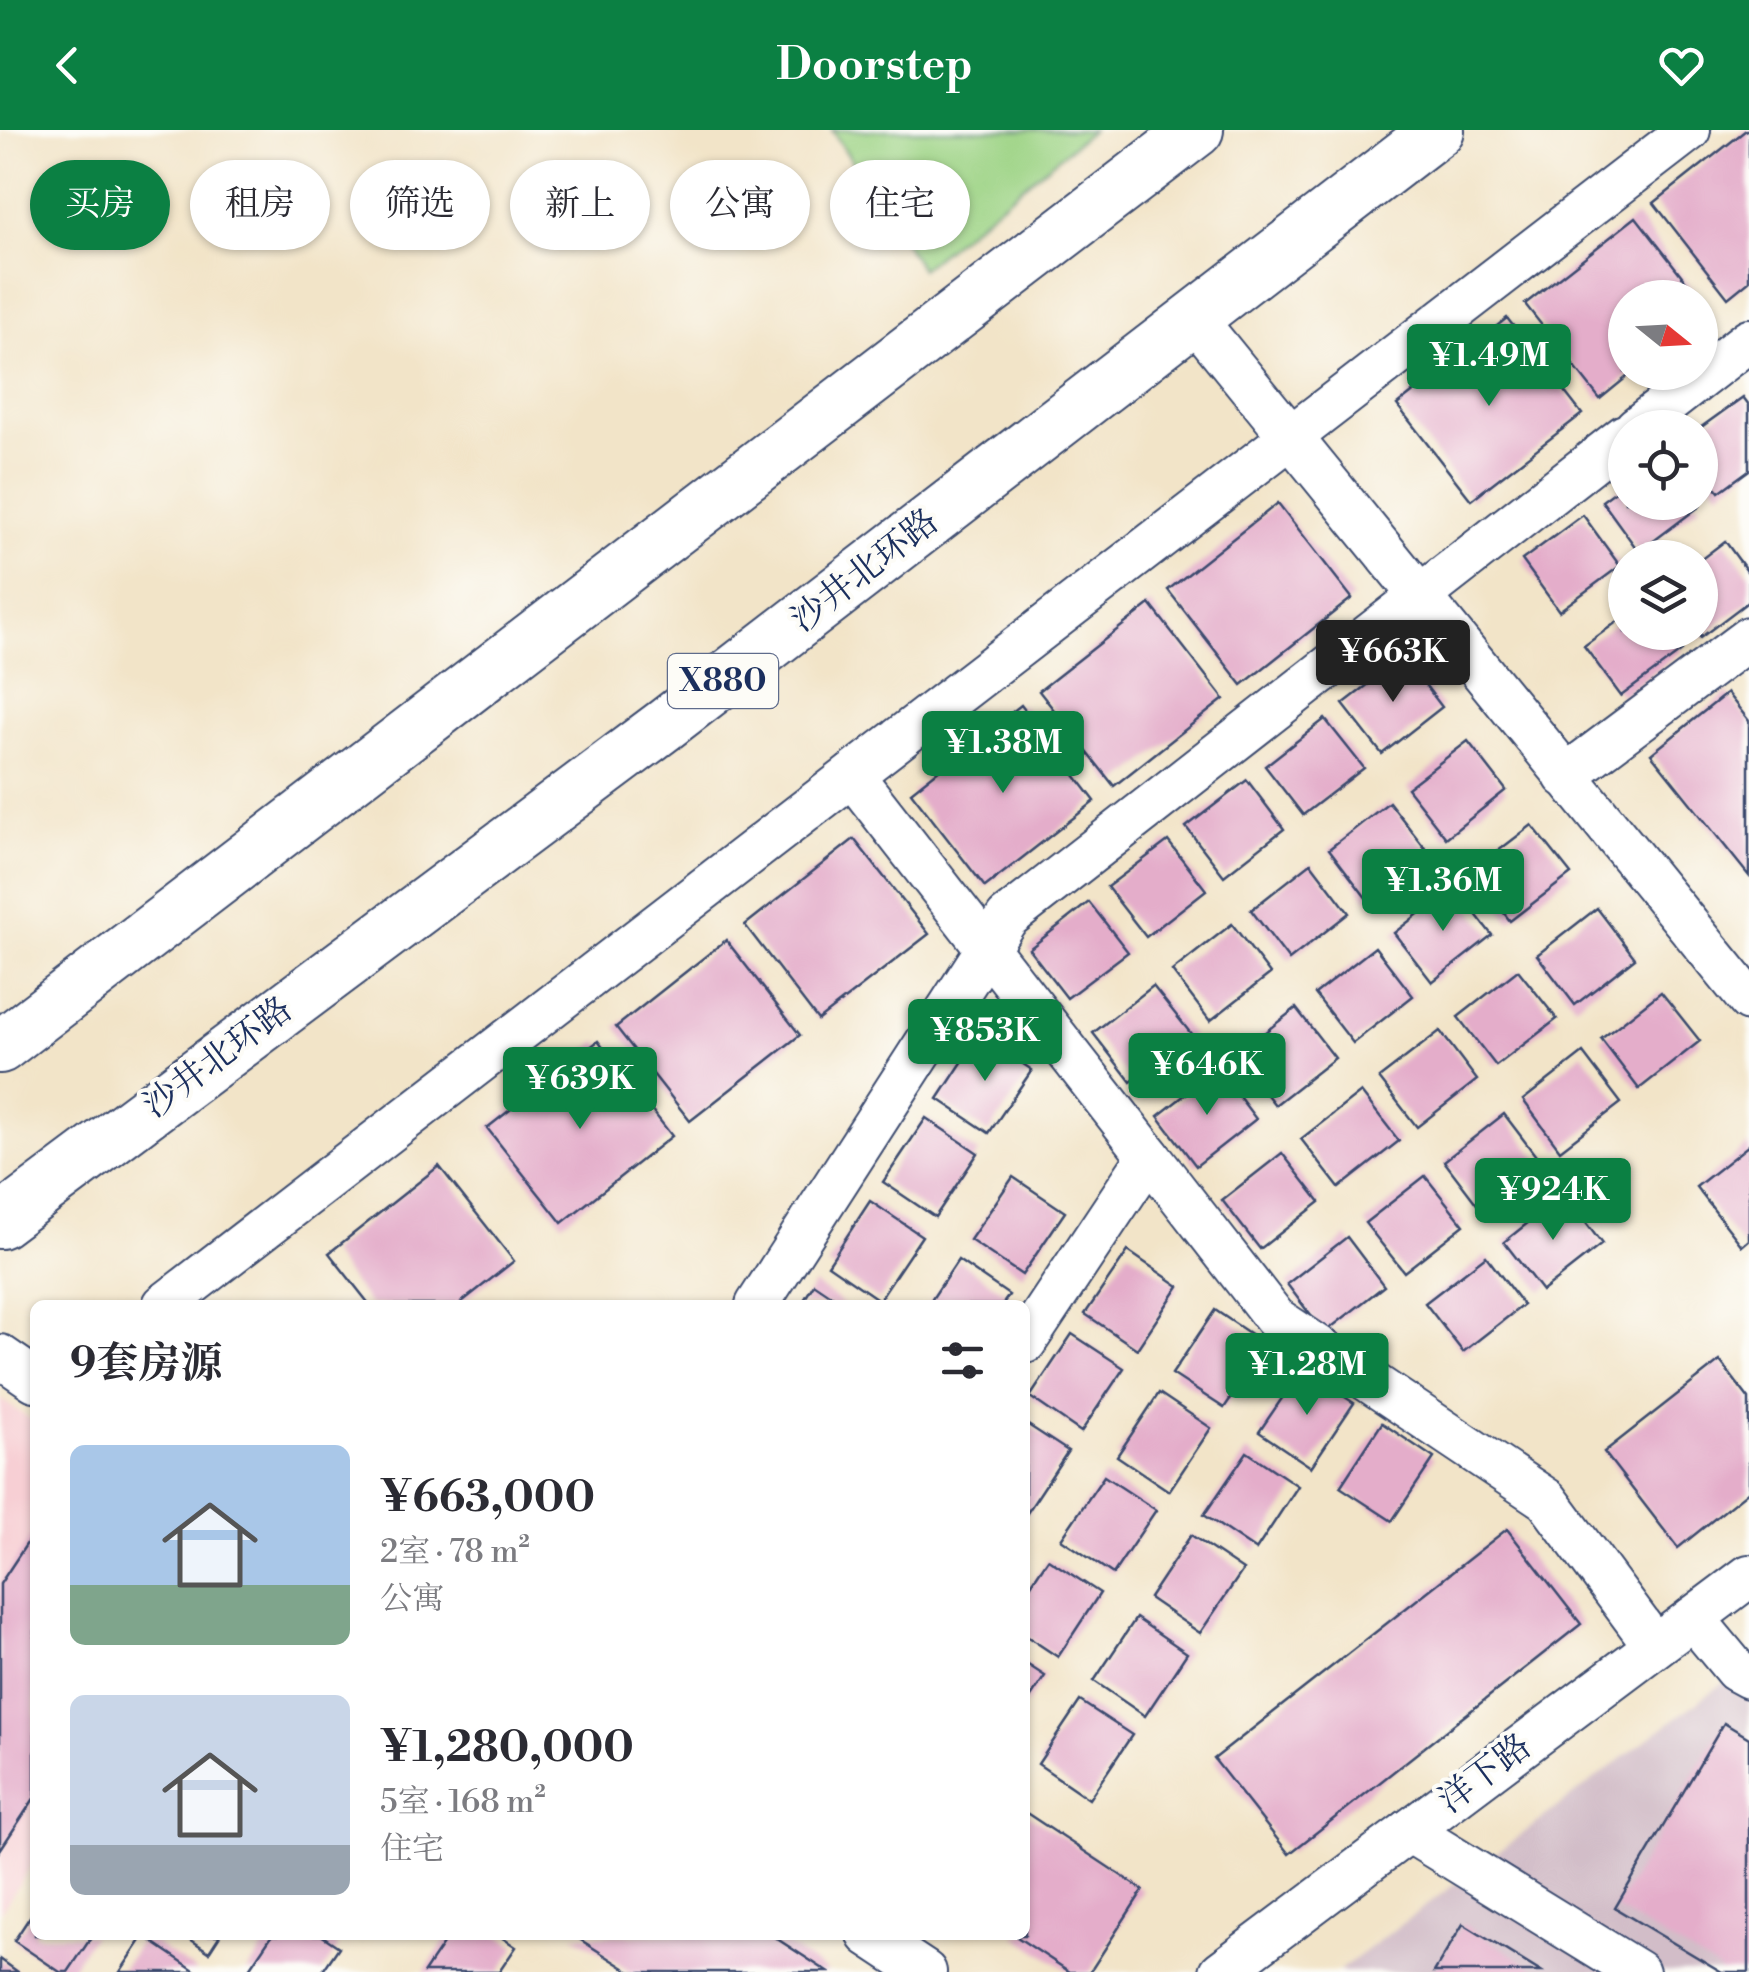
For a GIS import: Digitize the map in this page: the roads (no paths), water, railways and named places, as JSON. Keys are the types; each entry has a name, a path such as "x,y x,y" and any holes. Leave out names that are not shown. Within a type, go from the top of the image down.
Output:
{"main road":[{"path":"0,1047 1196,130"},
{"name":"沙井北环路","path":"0,1222 666,724 1438,130"}],"street":[{"path":"170,1300 1689,130"},
{"path":"1194,318 1749,1000"},
{"path":"1659,410 1749,340"},
{"path":"760,1300 1007,918 1608,449"},
{"path":"1565,776 1749,638"},
{"path":"852,775 1275,1318 1547,1500 1655,1646"},
{"path":"1030,1334 1149,1156"},
{"path":"0,1356 30,1377"},
{"name":"洋下路","path":"1221,1972 1749,1576"},
{"path":"1693,1618 1736,1670 1749,1677"},
{"path":"1409,1831 1638,1972"},
{"path":"877,1940 925,1972"}]}
